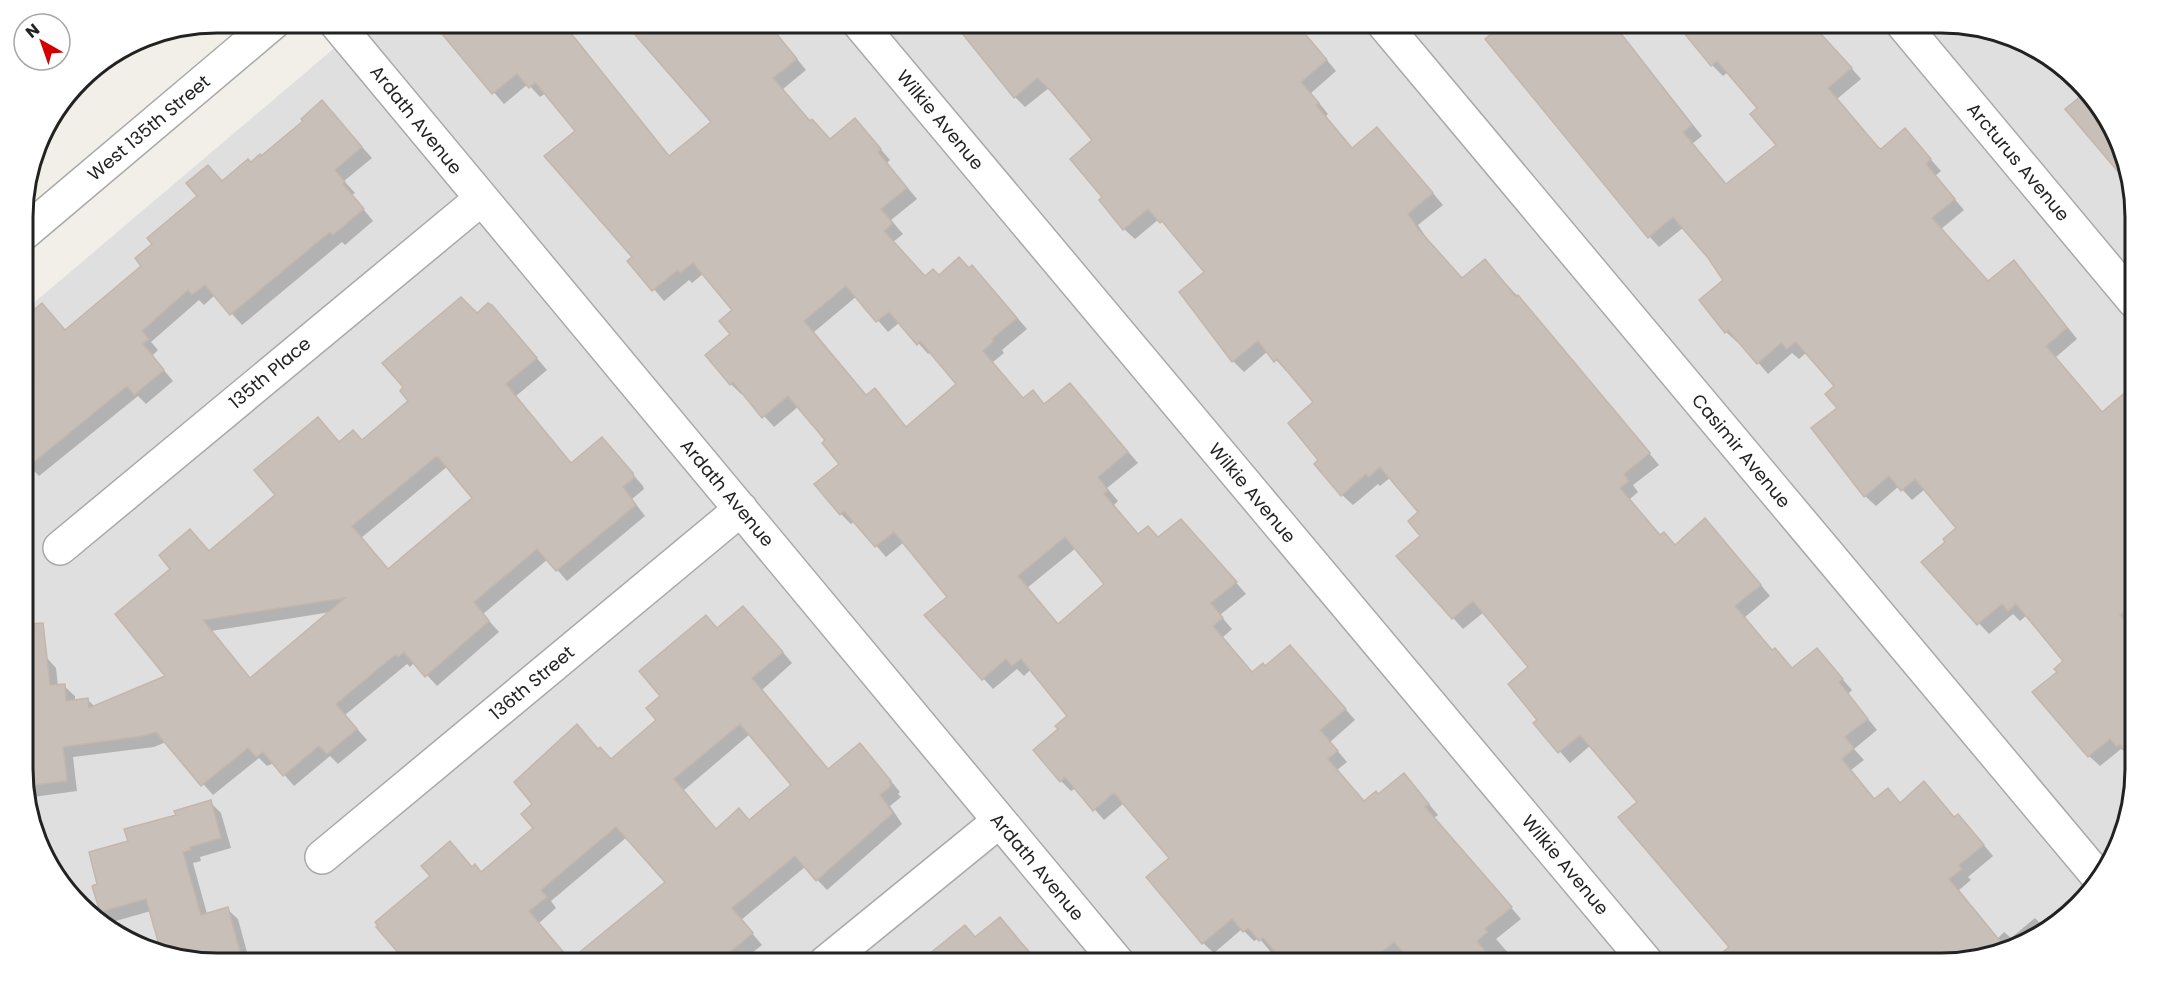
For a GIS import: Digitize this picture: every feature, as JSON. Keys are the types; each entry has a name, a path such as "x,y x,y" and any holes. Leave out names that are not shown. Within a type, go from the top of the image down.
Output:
{"street":[{"name":"West 135th Street","path":"33,226 261,33"},
{"name":"Ardath Avenue","path":"345,33 998,822 1109,953"},
{"name":"Wilkie Avenue","path":"867,33 1639,953"},
{"name":"Casimir Avenue","path":"1391,33 2093,871"},
{"name":"Arcturus Avenue","path":"1910,33 2125,290"},
{"name":"135th Place","path":"60,548 481,199"},
{"name":"136th Street","path":"322,857 741,509"},
{"path":"837,953 998,822"}],"shaded area":[{"path":"352,33 1953,33 1977,37 2011,47 2033,58 2071,87 2100,125 2119,169 2125,217 2125,781 2119,817 2100,861 2087,881 2053,915 2022,934 2000,943 1953,953 217,953 181,949 147,939 125,928 87,899 58,861 39,817 33,769 33,304"}],"building":[{"path":"441,33 571,33 669,156 711,122 634,33 776,33 797,59 773,78 810,121 812,119 830,139 855,118 881,149 878,152 907,188 881,209 893,223 884,231 925,276 933,269 939,275 959,257 969,268 972,265 1017,318 992,339 994,341 983,351 1023,398 1033,390 1044,404 1070,383 1128,452 1098,477 1108,490 1104,494 1138,534 1148,526 1158,537 1181,519 1237,582 1211,603 1223,618 1213,626 1252,672 1263,663 1265,666 1290,645 1346,709 1320,730 1338,751 1328,759 1364,801 1376,791 1378,794 1404,773 1429,804 1425,807 1512,907 1485,929 1488,932 1477,941 1487,953 1403,953 1394,942 1381,953 1276,953 1263,938 1259,941 1248,928 1243,932 1232,919 1202,944 1146,877 1169,858 1114,793 1093,811 1065,777 1060,782 1033,750 1058,729 1055,726 1067,716 1021,659 1012,666 1006,659 982,680 924,615 947,597 894,532 875,547 844,511 840,515 814,484 839,464 822,443 825,440 788,396 762,418 733,382 730,385 705,355 730,334 719,321 732,310 693,263 680,273 678,270 652,291 627,261 632,257 544,156 575,131 535,82 529,88 517,74 492,94","holes":["846,286 876,322 889,312 917,345 920,341 956,384 906,427 875,388 866,395 804,321","1065,537 1104,584 1058,624 1018,576"]},
{"path":"962,33 1304,33 1327,60 1301,82 1319,103 1316,105 1352,148 1377,127 1433,193 1408,214 1419,230 1462,278 1485,259 1516,297 1518,295 1650,453 1624,474 1629,481 1620,488 1660,535 1664,532 1675,545 1705,518 1761,585 1735,606 1772,650 1775,648 1792,668 1817,648 1843,679 1839,682 1868,719 1845,737 1854,748 1842,759 1874,799 1888,788 1900,803 1924,781 1954,817 1958,814 1984,845 1959,865 1962,869 1949,879 2001,943 1953,953 1722,953 1729,947 1618,817 1637,802 1580,735 1558,753 1533,723 1537,720 1508,684 1528,667 1473,601 1452,619 1396,556 1420,536 1408,521 1418,512 1380,467 1369,477 1366,474 1341,496 1314,464 1318,460 1288,423 1313,402 1277,359 1274,362 1258,341 1232,362 1179,292 1204,272 1162,221 1160,223 1148,209 1123,230 1099,200 1102,197 1070,159 1092,140 1051,91 1037,78 1014,98"},
{"path":"1492,33 1621,33 1692,125 1683,132 1726,184 1776,145 1750,114 1757,108 1717,61 1711,66 1684,33 1820,33 1852,68 1828,88 1878,147 1881,149 1905,128 1931,159 1926,164 1955,199 1932,218 1988,281 2014,260 2067,328 2046,346 2102,412 2125,393 2125,611 2120,615 2125,621 2125,750 2120,744 2117,747 2110,739 2088,757 2032,692 2057,672 2054,669 2063,661 2016,604 2008,611 2002,604 1977,625 1921,562 1945,542 1943,539 1956,528 1915,479 1901,491 1889,476 1864,497 1811,428 1837,408 1825,394 1834,386 1796,342 1787,349 1781,343 1757,364 1728,330 1725,333 1699,300 1723,280 1708,258 1673,217 1648,238 1485,39"},
{"path":"2080,97 2087,105 2111,147 2120,174 2065,109"},
{"path":"322,100 362,147 335,170 345,182 343,184 364,209 333,235 330,232 230,315 205,285 192,295 188,290 142,331 149,339 143,344 164,370 134,395 127,386 33,463 33,311 42,303 65,330 141,266 135,258 152,244 147,238 197,196 186,183 208,165 222,181 248,159 251,162 260,154 261,156 303,121 301,119"},
{"path":"461,297 477,313 488,303 492,305 537,358 506,384 571,463 602,437 633,473 634,478 623,487 636,505 556,571 537,549 474,602 489,621 425,677 404,652 398,657 396,654 336,704 357,729 327,754 319,746 283,776 263,752 256,757 248,748 201,786 156,732 143,736 63,747 67,781 34,785 33,624 43,623 50,685 65,684 66,701 88,698 89,708 165,676 115,614 170,569 159,555 190,529 209,551 275,495 254,470 318,417 339,442 353,430 362,440 408,401 400,391 403,387 382,363","holes":["437,456 472,498 388,569 352,526","345,598 250,678 203,620"]},
{"path":"743,606 783,652 752,678 828,769 860,743 891,781 889,782 891,786 880,795 893,813 816,881 795,856 732,908 753,933 729,953 579,953 665,882 616,827 541,890 547,897 529,911 564,953 398,953 376,927 378,926 375,922 430,876 421,866 450,841 472,867 475,864 481,872 533,828 521,814 532,804 514,782 577,724 598,749 600,747 611,759 656,720 646,708 660,696 639,671 706,615 717,628","holes":["740,724 791,785 749,820 739,808 716,829 674,779"]},
{"path":"211,800 221,838 190,847 191,850 183,852 201,915 228,907 240,953 193,951 158,943 146,899 101,912 99,910 92,886 97,884 89,852 128,841 124,829 176,815 174,811"},
{"path":"1000,917 1030,953 930,953 965,925 975,937"}]}
